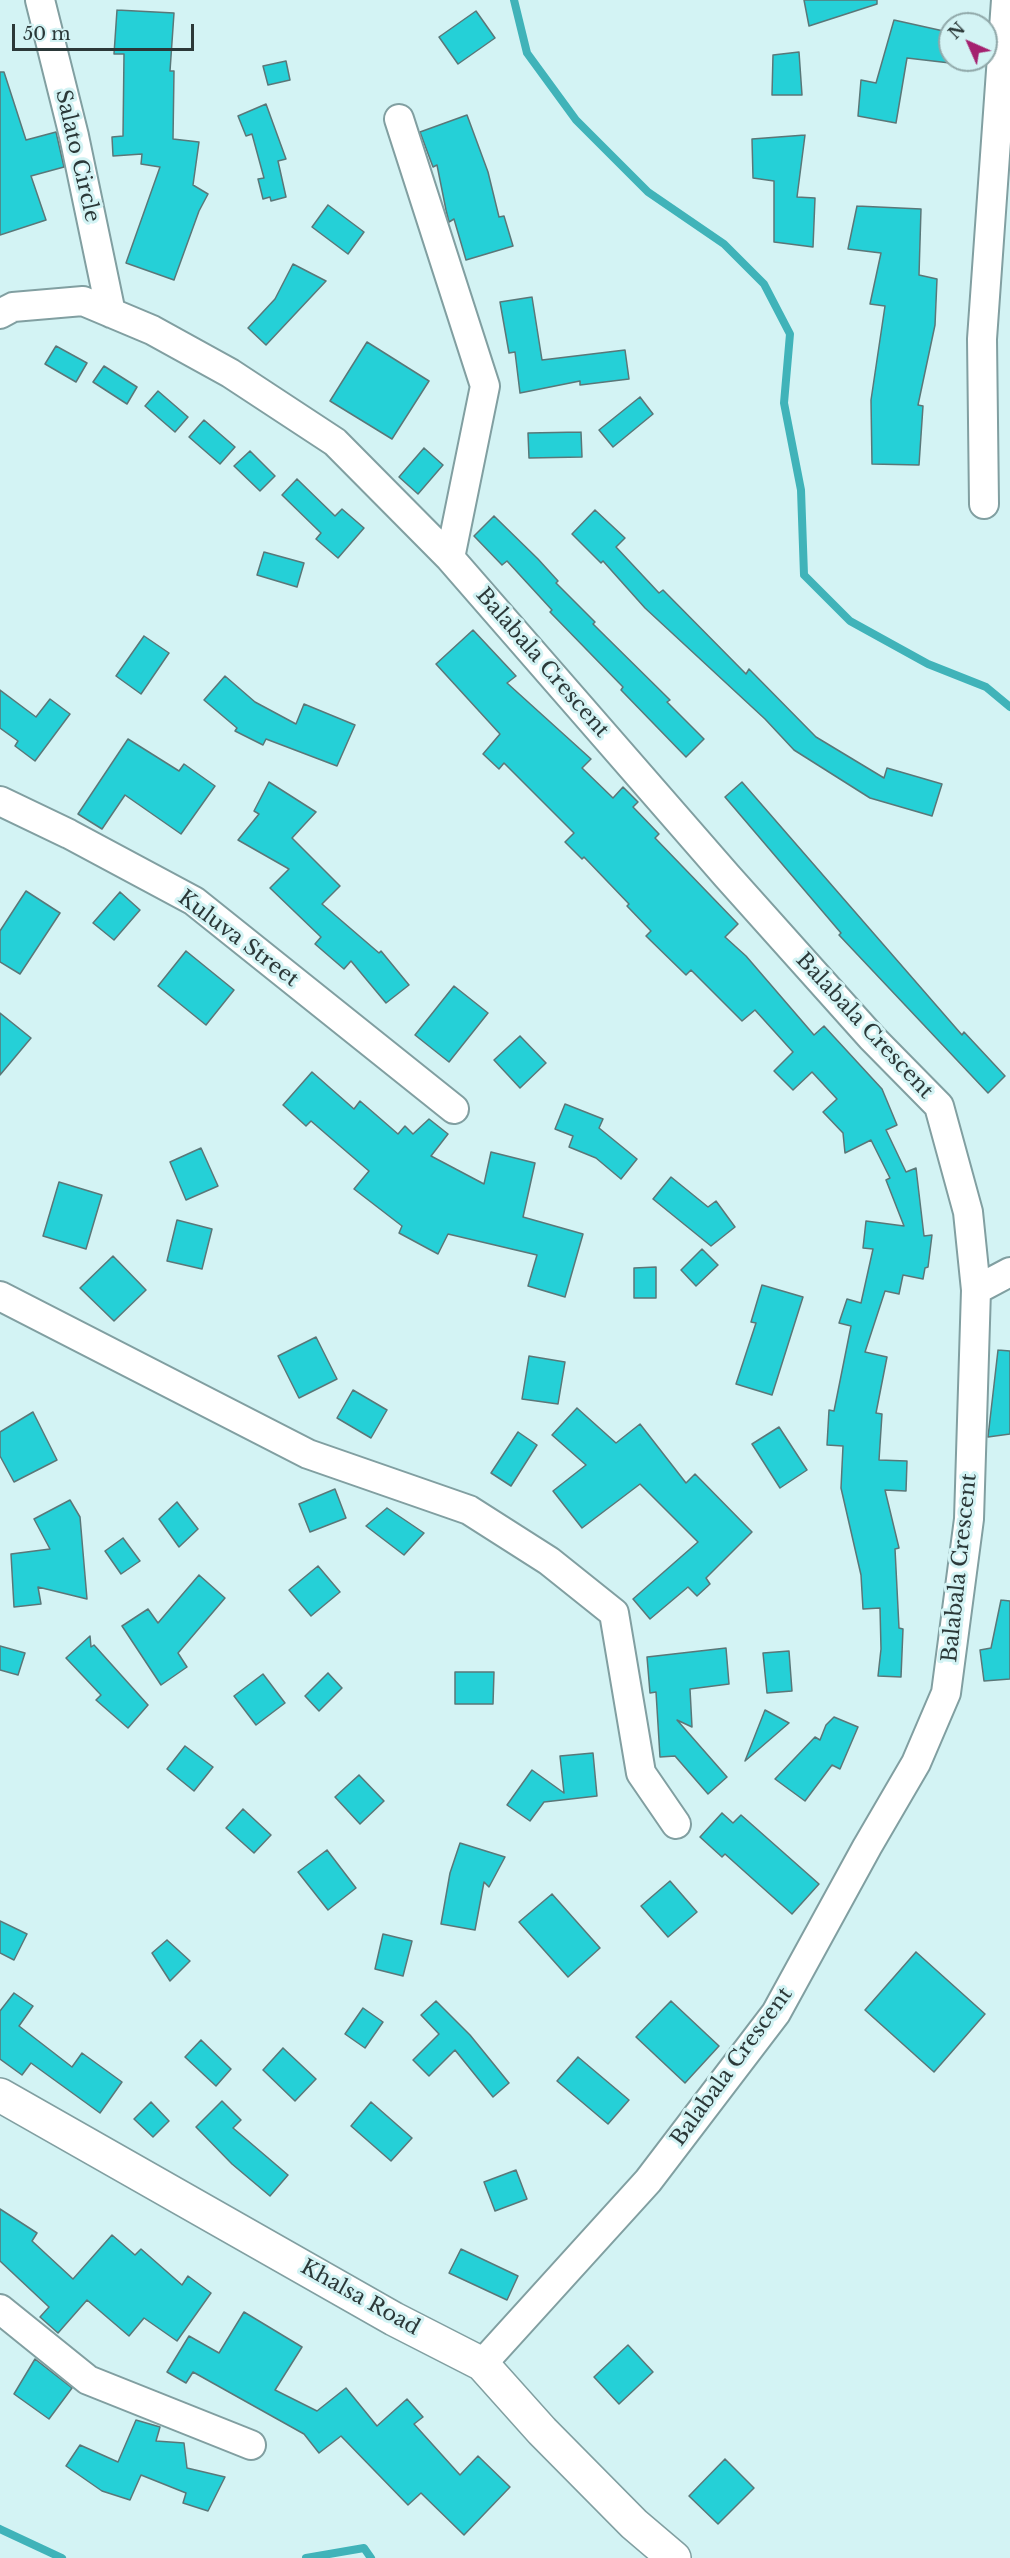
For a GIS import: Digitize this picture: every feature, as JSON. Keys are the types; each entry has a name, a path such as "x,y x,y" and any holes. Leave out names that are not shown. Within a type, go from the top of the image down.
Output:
{"main road":[{"name":"Khalsa Road","path":"0,2095 394,2319 483,2364 542,2431 634,2524 674,2558"}],"street":[{"name":"Salato Circle","path":"40,0 74,136 111,313"},
{"path":"984,504 982,339 1006,0"},
{"path":"399,119 485,386 450,558"},
{"name":"Balabala Crescent","path":"0,314 13,307 82,301 152,330 230,373 334,442 450,558 872,1038 939,1106 968,1212 976,1290 969,1519 946,1693 916,1763 776,2013 648,2181 483,2364"},
{"name":"Kuluva Street","path":"0,801 69,834 194,901 454,1109"},
{"path":"976,1290 1010,1272"},
{"path":"0,1296 308,1454 469,1510 549,1561 614,1613 640,1773 676,1824"},
{"path":"0,2309 88,2380 251,2445"}],"building":[{"path":"804,0 877,0 877,4 809,26"},
{"path":"117,10 174,13 170,71 174,71 173,139 199,142 193,185 208,194 199,211 174,280 126,263 160,167 141,164 142,154 113,156 112,137 123,136 124,54 114,54"},
{"path":"476,11 495,38 458,64 439,37"},
{"path":"894,20 938,30 938,62 907,58 896,123 858,116 861,80 876,83"},
{"path":"799,52 802,95 772,95 773,55"},
{"path":"286,61 290,80 268,85 263,66"},
{"path":"0,72 4,72 26,140 56,132 64,167 31,176 46,220 0,235"},
{"path":"266,104 286,159 278,161 286,197 271,201 270,197 263,199 258,179 264,178 252,134 246,136 238,116"},
{"path":"467,115 488,172 499,217 504,216 513,246 466,260 454,219 449,222 437,165 433,167 420,132"},
{"path":"805,135 797,197 815,198 813,247 774,242 774,181 753,178 752,139"},
{"path":"328,205 364,232 348,254 312,227"},
{"path":"857,206 921,209 919,275 937,279 935,325 918,405 923,406 919,465 872,464 871,400 885,306 870,304 881,253 848,249"},
{"path":"293,264 326,281 266,345 248,328 275,299"},
{"path":"532,297 542,360 625,350 629,379 580,385 580,381 520,393 515,352 509,353 500,302"},
{"path":"367,342 429,381 392,439 330,401"},
{"path":"56,346 87,363 76,382 45,364"},
{"path":"104,366 137,387 127,404 93,382"},
{"path":"158,391 188,417 175,432 145,406"},
{"path":"640,397 653,414 613,447 599,430"},
{"path":"204,420 235,447 220,464 189,437"},
{"path":"581,432 582,457 529,458 528,433"},
{"path":"424,448 443,465 418,494 399,477"},
{"path":"250,451 275,476 260,491 234,466"},
{"path":"297,479 335,516 342,509 364,528 338,558 316,539 321,533 282,495"},
{"path":"595,510 625,538 616,547 659,593 663,590 746,674 749,669 816,737 884,778 887,768 942,784 932,816 870,798 794,750 765,719 645,608 603,561 601,563 572,534"},
{"path":"494,516 538,559 558,581 556,583 595,622 593,624 670,700 667,702 704,739 686,757 621,690 623,687 550,612 552,610 507,561 502,565 474,536"},
{"path":"264,552 304,563 297,587 257,575"},
{"path":"473,630 516,676 507,683 591,759 582,768 613,798 623,787 638,802 633,807 659,834 655,838 738,924 725,937 746,956 814,1035 824,1026 882,1089 897,1125 886,1130 906,1172 916,1168 924,1236 932,1235 928,1267 925,1268 923,1279 903,1275 899,1294 885,1291 865,1352 887,1357 876,1413 882,1414 879,1460 907,1461 906,1491 885,1490 899,1548 895,1549 899,1628 903,1629 901,1677 878,1676 881,1649 880,1608 863,1609 861,1575 841,1488 843,1446 827,1445 829,1410 834,1411 851,1326 839,1323 847,1299 861,1303 873,1249 863,1248 866,1221 904,1226 886,1180 890,1178 871,1140 845,1153 843,1133 823,1112 837,1099 812,1072 793,1090 774,1071 793,1052 755,1010 742,1021 691,970 686,975 646,936 651,931 627,906 629,904 584,857 582,859 565,842 574,833 504,763 499,769 483,754 500,734 436,664"},
{"path":"144,636 169,653 141,694 116,676"},
{"path":"225,676 255,702 296,724 304,704 355,725 337,766 266,739 263,745 235,731 237,728 204,700"},
{"path":"0,690 36,717 50,699 70,714 35,761 15,746 18,741 0,728"},
{"path":"128,739 179,771 184,764 215,786 181,834 125,795 102,829 78,814"},
{"path":"269,782 316,812 292,838 340,886 322,904 379,953 381,951 409,985 386,1003 351,961 344,969 315,944 321,937 270,888 289,869 238,840 259,814 254,811"},
{"path":"742,782 962,1035 964,1032 1005,1076 988,1093 839,935 841,933 725,797"},
{"path":"26,891 60,913 20,974 0,962 0,931"},
{"path":"120,892 140,910 114,940 93,923"},
{"path":"186,951 234,990 206,1025 158,986"},
{"path":"454,986 488,1013 449,1062 415,1035"},
{"path":"0,1013 31,1038 0,1075"},
{"path":"520,1036 546,1063 520,1088 494,1060"},
{"path":"312,1072 354,1109 360,1101 398,1134 405,1126 413,1134 429,1119 448,1134 431,1156 484,1184 491,1152 535,1163 523,1217 583,1234 565,1297 528,1286 537,1255 448,1234 438,1254 399,1233 402,1226 354,1189 369,1171 311,1121 306,1126 283,1105"},
{"path":"565,1104 603,1119 599,1128 637,1159 621,1179 596,1158 569,1147 573,1136 555,1129"},
{"path":"201,1148 218,1186 186,1200 170,1162"},
{"path":"671,1177 708,1207 716,1201 735,1227 711,1246 653,1199"},
{"path":"59,1182 102,1195 86,1249 43,1236"},
{"path":"177,1220 212,1229 202,1269 167,1261"},
{"path":"702,1249 718,1265 696,1286 681,1270"},
{"path":"113,1256 146,1290 114,1321 80,1288"},
{"path":"656,1267 656,1298 634,1298 634,1268"},
{"path":"762,1285 803,1297 772,1395 736,1384 756,1323 751,1322"},
{"path":"316,1337 337,1379 299,1398 278,1356"},
{"path":"998,1350 1010,1351 1010,1434 988,1437"},
{"path":"529,1356 565,1362 558,1404 522,1399"},
{"path":"353,1390 387,1410 371,1438 337,1418"},
{"path":"577,1408 616,1443 640,1424 686,1483 695,1474 752,1532 706,1578 710,1584 697,1596 688,1587 650,1619 633,1599 698,1542 640,1484 582,1528 553,1491 586,1465 552,1435"},
{"path":"33,1412 57,1460 14,1482 0,1456 0,1432"},
{"path":"779,1427 807,1470 780,1488 752,1444"},
{"path":"518,1432 537,1445 511,1486 491,1473"},
{"path":"335,1489 346,1518 310,1532 299,1504"},
{"path":"70,1500 80,1517 87,1599 38,1587 41,1604 14,1607 11,1554 50,1549 34,1519"},
{"path":"177,1502 198,1529 179,1547 159,1519"},
{"path":"387,1508 424,1533 404,1555 366,1526"},
{"path":"123,1538 140,1561 121,1574 105,1551"},
{"path":"318,1566 340,1592 311,1616 289,1590"},
{"path":"199,1575 225,1598 178,1653 187,1667 161,1685 122,1626 148,1609 158,1623"},
{"path":"1001,1600 1010,1601 1010,1679 984,1681 980,1650 991,1648"},
{"path":"90,1636 91,1647 94,1645 148,1705 128,1728 96,1700 101,1695 66,1658"},
{"path":"0,1646 25,1653 18,1675 0,1670"},
{"path":"726,1648 729,1684 690,1689 692,1727 677,1720 727,1777 708,1794 675,1756 660,1757 656,1692 650,1693 647,1657"},
{"path":"789,1651 792,1691 767,1693 763,1653"},
{"path":"455,1672 494,1672 493,1704 455,1704"},
{"path":"328,1673 342,1688 319,1711 305,1696"},
{"path":"263,1674 285,1703 256,1725 234,1696"},
{"path":"765,1710 789,1723 745,1761"},
{"path":"834,1717 858,1727 840,1769 832,1765 805,1801 775,1779 815,1737 820,1740 826,1725"},
{"path":"185,1746 213,1767 194,1791 167,1769"},
{"path":"593,1753 597,1796 544,1802 530,1821 507,1805 532,1770 564,1793 560,1756"},
{"path":"359,1775 384,1801 360,1824 335,1797"},
{"path":"243,1809 271,1835 254,1853 226,1828"},
{"path":"722,1813 733,1823 741,1815 819,1884 792,1914 725,1854 722,1857 700,1837"},
{"path":"460,1843 505,1857 489,1887 484,1882 475,1930 441,1924 450,1873"},
{"path":"327,1850 356,1888 328,1910 298,1872"},
{"path":"670,1881 697,1912 668,1937 641,1906"},
{"path":"552,1894 600,1948 568,1977 519,1922"},
{"path":"0,1921 27,1934 14,1960 0,1953"},
{"path":"383,1934 412,1941 403,1976 375,1969"},
{"path":"167,1940 190,1961 170,1981 152,1953"},
{"path":"916,1952 985,2014 934,2072 865,2010"},
{"path":"14,1993 33,2006 19,2026 72,2067 82,2053 122,2082 100,2113 31,2063 22,2075 0,2059 0,2011"},
{"path":"436,2001 470,2035 509,2083 493,2097 455,2050 429,2076 413,2060 439,2034 421,2015"},
{"path":"671,2001 719,2046 685,2083 636,2037"},
{"path":"363,2008 383,2022 365,2048 345,2034"},
{"path":"201,2040 231,2069 216,2086 185,2057"},
{"path":"283,2048 316,2079 295,2101 263,2070"},
{"path":"578,2057 629,2100 608,2124 557,2081"},
{"path":"222,2101 241,2120 233,2128 288,2175 270,2196 232,2164 196,2127"},
{"path":"151,2102 169,2121 153,2137 134,2119"},
{"path":"371,2102 412,2138 391,2161 351,2126"},
{"path":"516,2170 527,2199 495,2211 484,2182"},
{"path":"0,2209 37,2233 32,2241 73,2279 112,2235 135,2255 141,2249 182,2285 188,2276 211,2293 177,2341 144,2318 129,2336 87,2300 58,2333 40,2317 49,2307 0,2261"},
{"path":"461,2249 518,2276 507,2300 449,2273"},
{"path":"244,2312 302,2347 275,2390 317,2411 346,2388 377,2426 407,2399 423,2417 414,2424 460,2475 478,2456 510,2487 464,2535 421,2493 408,2505 341,2436 319,2453 304,2434 193,2372 186,2383 167,2372 189,2336 219,2353"},
{"path":"628,2345 653,2372 619,2404 594,2377"},
{"path":"35,2359 72,2388 49,2419 14,2394"},
{"path":"136,2420 160,2427 156,2441 184,2443 187,2468 225,2477 208,2511 183,2503 186,2493 141,2475 130,2500 102,2491 66,2466 80,2445 118,2462"},
{"path":"725,2459 754,2488 718,2524 689,2496"}],"waterway":[{"path":"514,0 527,53 576,120 648,192 724,244 764,284 790,334 784,403 801,490 804,575 850,621 928,664 986,687 1010,707"},
{"path":"0,2529 62,2558"},
{"path":"306,2558 364,2548 371,2558"}]}
